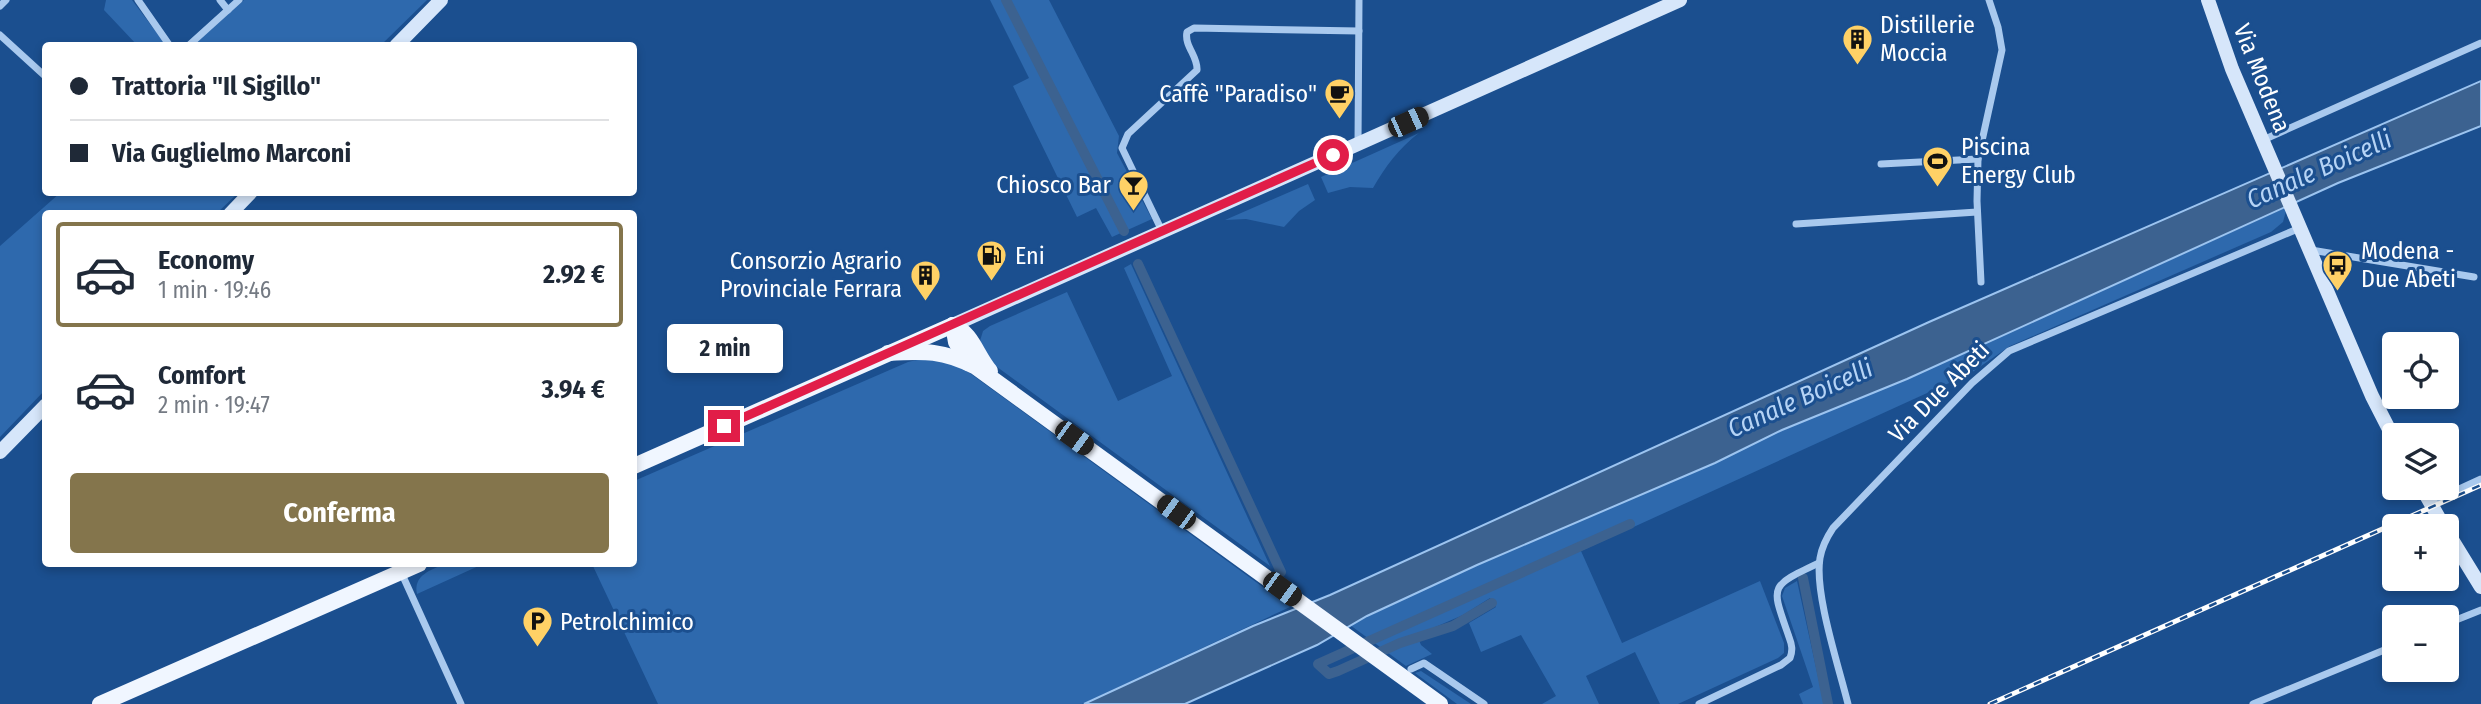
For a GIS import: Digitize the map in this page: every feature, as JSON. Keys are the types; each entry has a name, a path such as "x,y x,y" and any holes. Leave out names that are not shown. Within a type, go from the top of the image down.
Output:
{"main road":[{"path":"400,42 441,0"},
{"path":"637,465 1680,0"},
{"name":"Via Modena","path":"2208,0 2232,69 2372,397 2386,423"},
{"path":"234,210 247,196"},
{"path":"971,341 972,327 976,321 996,306"},
{"path":"953,325 962,329 980,360 1004,387"},
{"path":"953,325 956,342 968,363"},
{"path":"888,353 928,351 949,355 968,363 1440,704"},
{"path":"0,452 42,409"},
{"path":"2430,502 2437,514"},
{"path":"2459,551 2481,587"},
{"path":"100,704 412,567"}],"street":[{"path":"0,6 6,0"},
{"path":"138,0 167,42"},
{"path":"220,0 228,10"},
{"path":"192,42 239,0"},
{"path":"1358,144 1359,0"},
{"path":"1982,282 1978,159 2002,50 1989,0"},
{"path":"1162,231 1122,148 1128,134 1197,70 1197,62 1186,40 1187,32 1194,29 1359,31"},
{"path":"0,34 42,73"},
{"path":"2262,140 2481,43"},
{"path":"1881,164 1978,159"},
{"path":"1796,224 1978,212"},
{"name":"Via Due Abeti","path":"1848,704 1821,595 1819,562 1823,545 1833,528 1972,383 2009,351 2301,227"},
{"path":"2311,250 2474,277"},
{"path":"2430,502 2481,479"},
{"path":"1699,704 1781,665 1790,658 1791,644 1776,603 1776,593 1785,580 1819,562"},
{"path":"401,572 461,704"},
{"path":"2459,619 2481,610"},
{"path":"2253,704 2382,651"},
{"path":"1411,669 1424,663 1484,704"}],"shaded area":[{"path":"106,0 132,0 164,42 134,42 104,10"},
{"path":"244,0 427,0 384,42 197,42"},
{"path":"990,0 1049,0 1119,136 1117,153 1152,219 1112,237 1096,208 1077,217 1013,86 1029,78"},
{"path":"1419,133 1393,158 1373,188 1350,187 1328,193 1321,177"},
{"path":"1308,184 1315,200 1299,211 1284,227 1246,219 1225,220"},
{"path":"57,196 235,196 220,210 42,210 42,393 0,437 0,246"},
{"path":"2287,207 2283,222 2271,232 2010,346 1971,373 1581,551 1622,643 1760,581 1784,643 1784,653 1678,704 1660,704 1635,652 1586,676 1599,704 1542,704 1556,696 1521,635 1481,652 1469,623 1496,607 1490,598 1463,615 1417,635 1421,645 1432,654 1406,666 1350,625 1477,565 1715,463 1782,430 1907,379"},
{"path":"1131,264 1270,566 993,364 980,341 983,331 990,326 1067,292 1118,401 1172,376 1124,268"},
{"path":"929,357 950,361 971,374 1290,607 1082,704 658,704 593,567 637,567 637,480 908,362"},
{"path":"438,567 476,567 417,594 420,578"},
{"path":"1797,581 1824,704 1803,704 1799,694 1813,687 1782,596 1785,588"},
{"path":"1421,671 1471,704 1457,704 1415,673"}],"water":[{"name":"Canale Boicelli","path":"2481,81 2481,126 2338,183 1907,379 1782,430 1715,463 1477,565 1367,616 1317,645 1185,704 1084,704 1929,322"}],"waterway":[{"path":"1006,0 1124,231"},
{"path":"1138,264 1281,572"},
{"path":"1492,603 1453,626 1400,643 1338,671 1329,674 1318,664 1630,524"},
{"path":"1803,578 1828,704"}],"railway":[{"path":"1990,704 2481,485"}],"place":[{"name":"Distillerie Moccia","path":"1857,66"},
{"name":"Caffè \"Paradiso\"","path":"1340,121"},
{"name":"Piscina Energy Club","path":"1938,188"},
{"name":"Chiosco Bar","path":"1134,212"},
{"name":"Eni","path":"992,283"},
{"name":"Modena - Due Abeti","path":"2338,292"},
{"name":"Consorzio Agrario Provinciale Ferrara","path":"925,302"},
{"name":"Petrolchimico","path":"537,649"}],"route":[{"path":"724,426 1333,155"}]}
